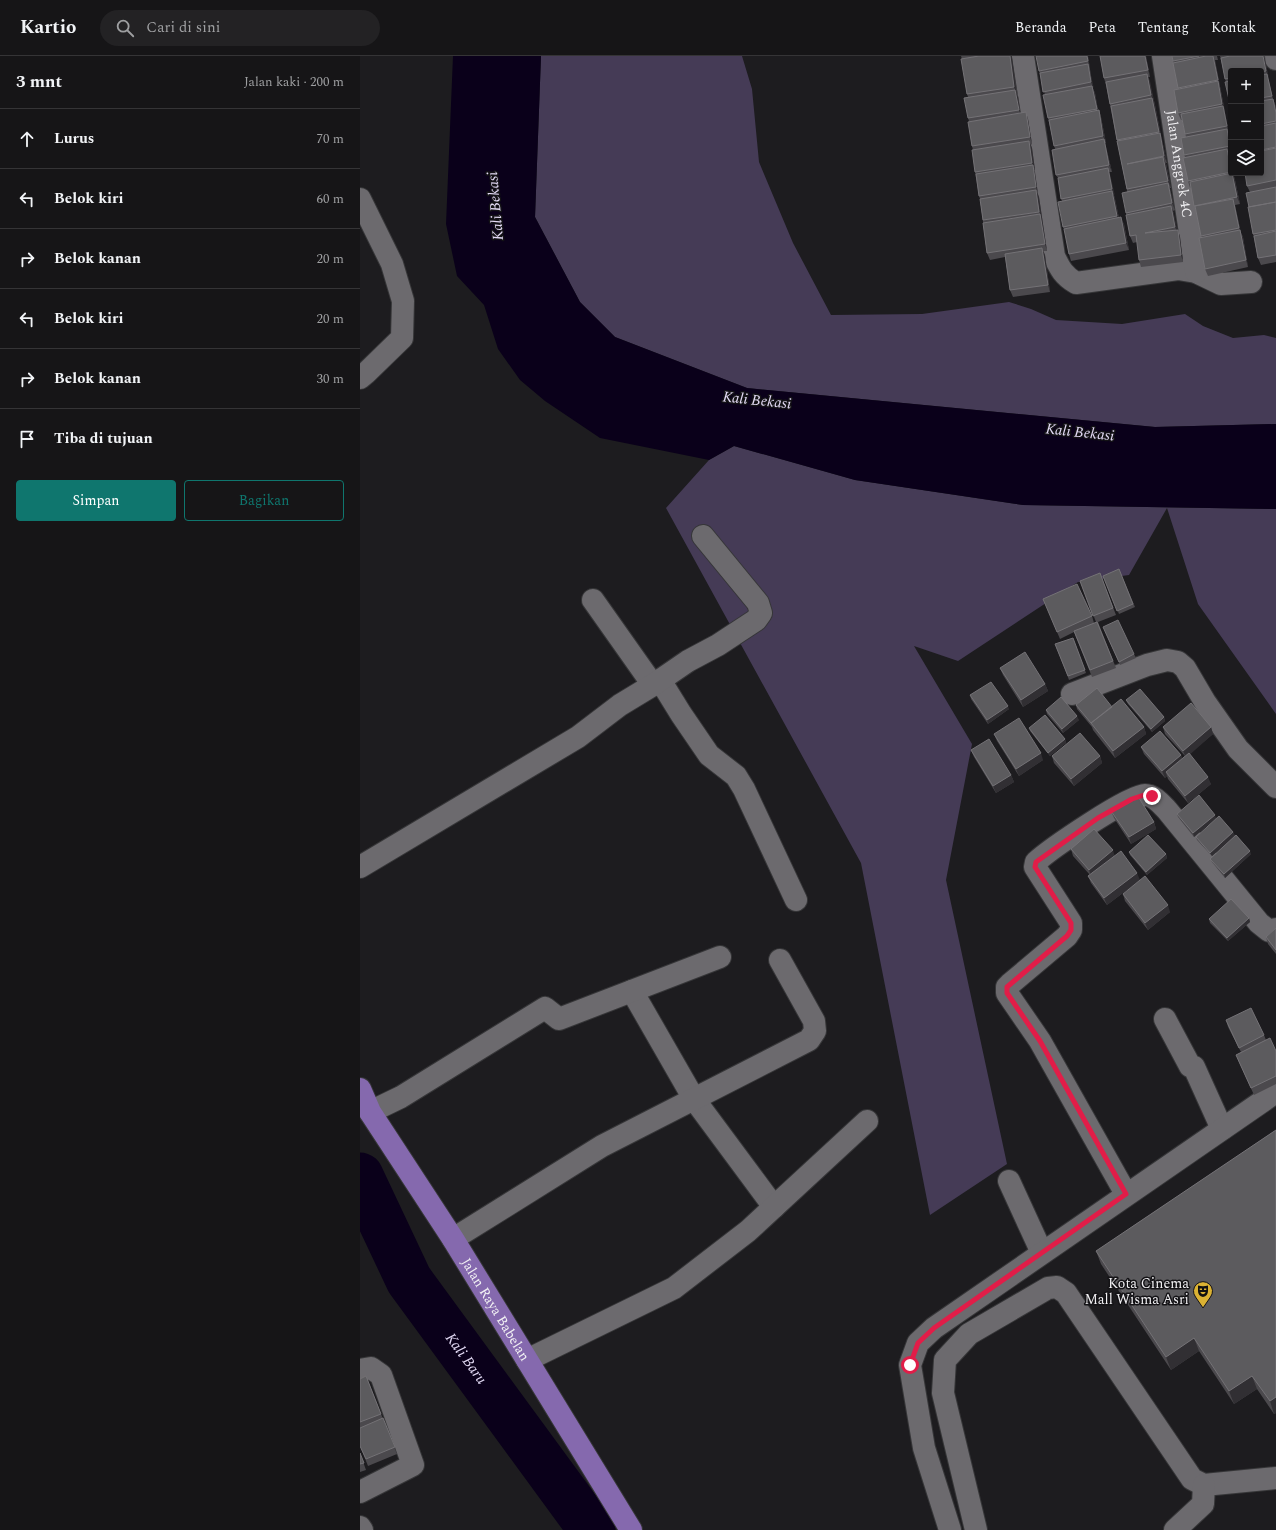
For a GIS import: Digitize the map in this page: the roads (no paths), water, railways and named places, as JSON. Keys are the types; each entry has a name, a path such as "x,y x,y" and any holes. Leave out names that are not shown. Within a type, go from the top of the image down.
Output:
{"main road":[{"name":"Jalan Raya Babelan","path":"360,1089 370,1112 453,1239 631,1530"}],"street":[{"path":"1023,56 1054,256 1060,269 1067,278 1076,283 1178,269 1196,272 1221,284 1251,282"},
{"name":"Jalan Anggrek 4C","path":"1163,56 1196,272"},
{"path":"360,199 392,264 403,301 402,338 360,378"},
{"path":"360,867 578,737 620,705 688,661 718,645 756,620 761,612 758,603 702,536"},
{"path":"593,600 681,714 709,755 736,776 744,789 796,900"},
{"path":"1072,694 1147,665 1168,660 1178,662 1185,668 1205,702 1238,749 1276,787"},
{"path":"1126,1194 1040,1041 1007,993 1007,987 1010,984 1067,936 1071,930 1071,923 1035,867 1036,862 1098,818 1132,799 1144,795 1152,796 1167,810 1259,923 1269,931 1276,929"},
{"path":"370,1112 401,1097 545,1008 559,1019 720,957"},
{"path":"453,1239 602,1146 809,1040 815,1031 814,1021 780,960"},
{"path":"632,991 694,1099 774,1207"},
{"path":"1165,1019 1180,1050 1190,1066 1194,1067 1222,1129"},
{"path":"950,1530 924,1448 910,1365 918,1343 934,1328 1126,1194 1276,1092"},
{"path":"527,1360 674,1288 748,1231 867,1121"},
{"path":"1009,1181 1042,1253"},
{"path":"976,1530 943,1393 945,1360 969,1334 1048,1288 1057,1287 1066,1293 1192,1479 1204,1485 1270,1475"},
{"path":"360,1370 371,1368 381,1375 413,1465 360,1492"},
{"path":"1175,1530 1203,1504 1204,1485"}],"water":[{"name":"Kali Bekasi","path":"453,56 541,56 535,217 580,302 615,337 747,388 1155,427 1276,424 1276,509 1023,505 855,480 734,446 709,460 600,438 545,401 520,380 498,349 484,305 457,276 446,224"}],"waterway":[{"name":"Kali Baru","path":"360,1176 409,1280 592,1530"}],"place":[{"name":"Kota Cinema Mall Wisma Asri","path":"1203,1308"}]}
